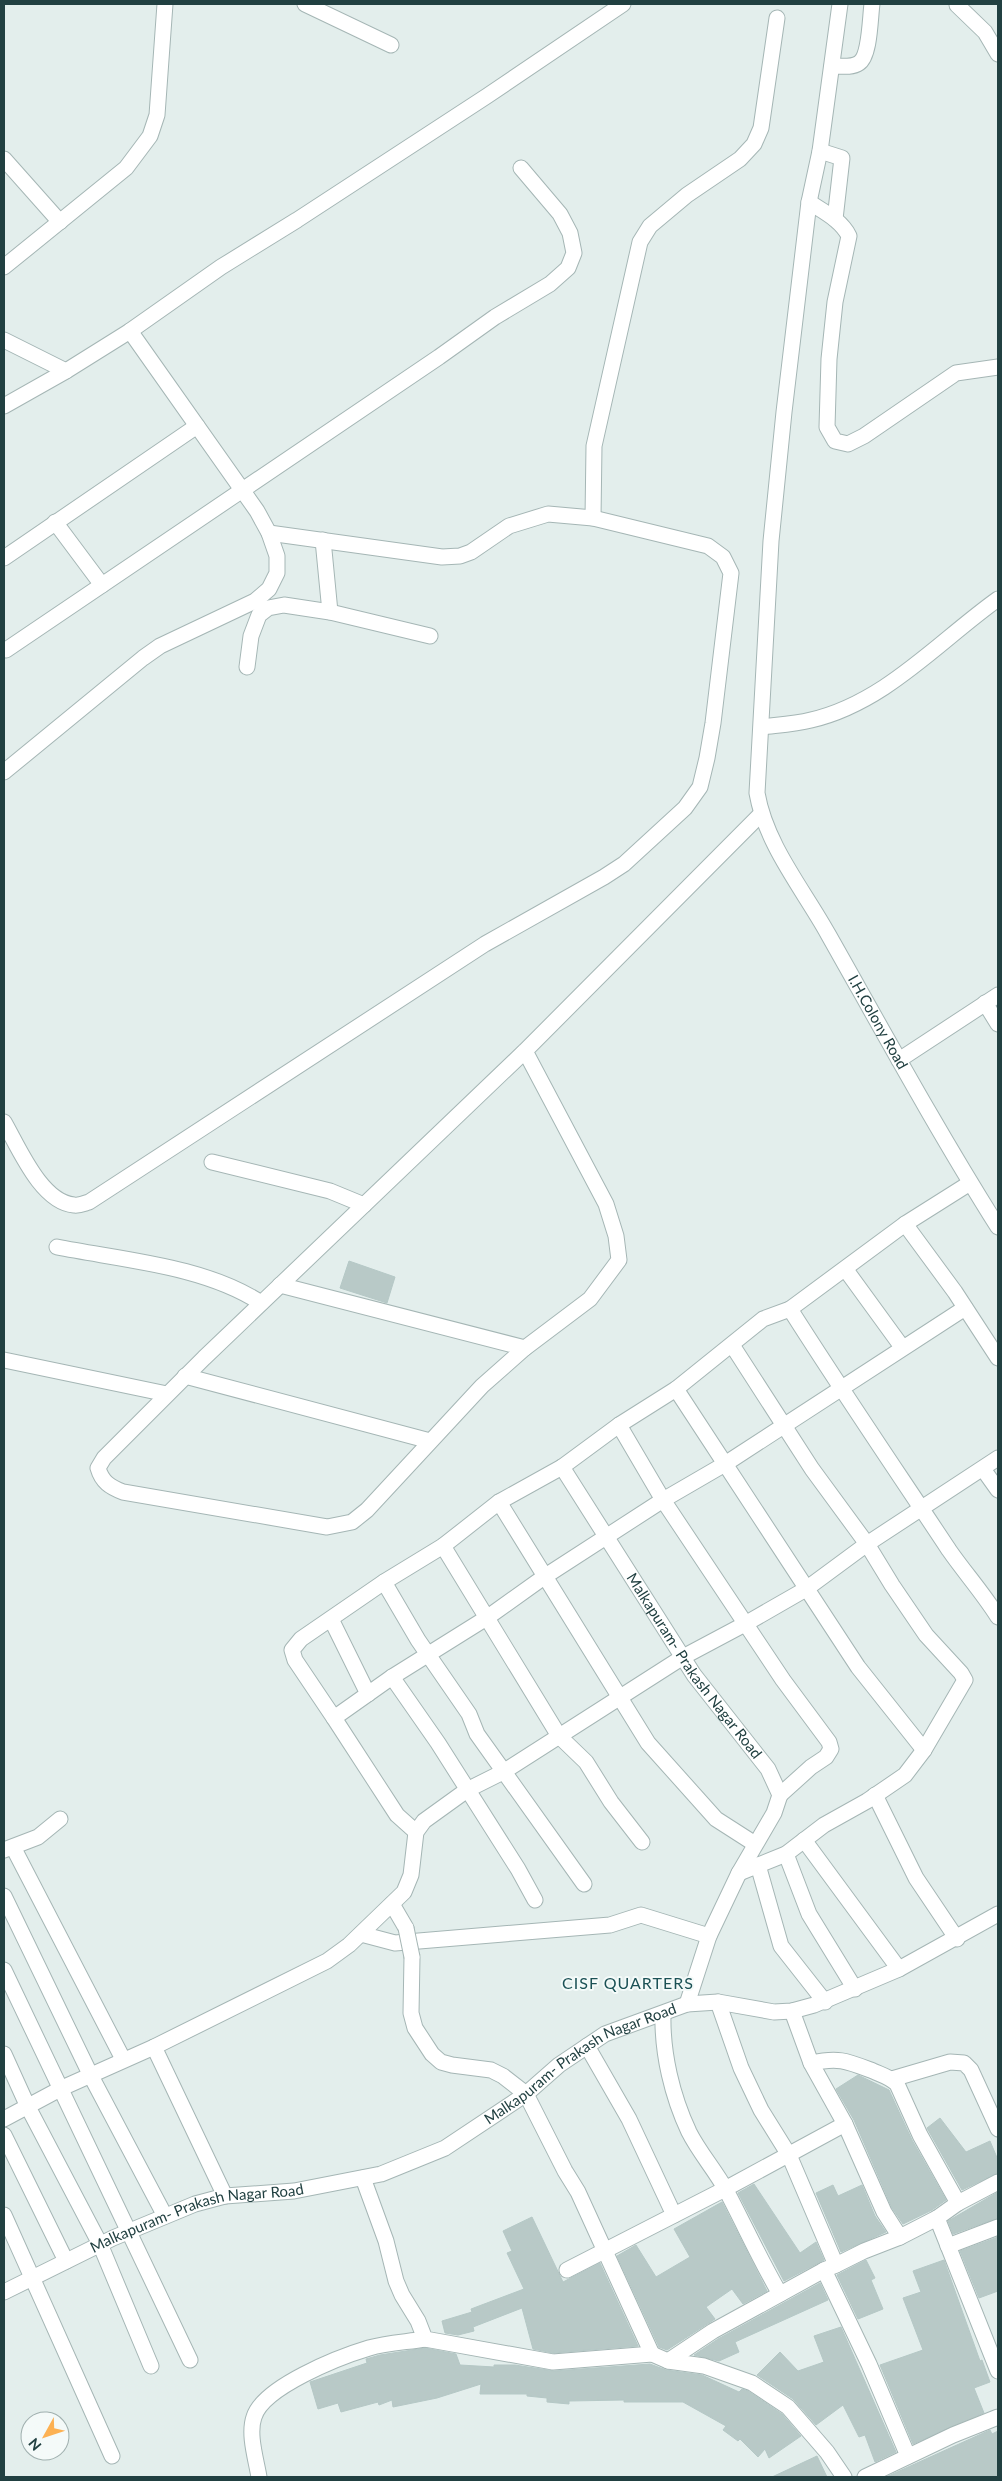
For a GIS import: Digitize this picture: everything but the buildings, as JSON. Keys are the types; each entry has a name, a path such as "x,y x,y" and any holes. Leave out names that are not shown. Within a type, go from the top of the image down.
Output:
{"street":[{"path":"4,267 126,168 150,136 157,115 165,4"},
{"path":"305,4 391,45"},
{"path":"4,406 66,371 130,331 221,267 297,220 487,96 623,4"},
{"name":"I.H.Colony Road","path":"840,4 820,152 809,202 771,541 757,793 761,814 769,834 970,1183 998,1227"},
{"path":"832,66 854,66 866,56 872,4"},
{"path":"958,4 986,32 998,54"},
{"path":"593,518 594,446 640,242 650,226 687,195 740,159 754,144 762,128 777,18"},
{"path":"820,152 842,158 835,219"},
{"path":"4,159 60,222"},
{"path":"6,650 439,357 495,316 550,284 568,268 574,253 570,233 560,214 521,168"},
{"path":"809,202 835,219 845,228 849,236 834,302 829,359 827,427 835,441 848,444 864,436 956,373 998,367"},
{"path":"4,772 143,658 160,646 254,601 269,589 277,573 277,556 269,532 257,511 130,331"},
{"path":"4,340 66,371"},
{"path":"4,558 197,426"},
{"path":"4,1122 37,1180 56,1198 75,1206 90,1202 485,944 604,877 631,858 685,808 700,787 713,723 731,574 723,557 708,546 593,518 548,514 520,521 471,552 460,556 442,557 269,532"},
{"path":"55,522 102,584"},
{"path":"323,540 330,612"},
{"path":"762,727 811,720 840,710 874,693 913,666 998,599"},
{"path":"247,667 251,636 259,615 268,608 284,605 330,612 430,636"},
{"path":"524,1052 606,1204 616,1236 619,1260 590,1299 525,1348 482,1386 430,1440 368,1510 352,1522 328,1527 123,1492 110,1487 101,1477 98,1468 104,1458 185,1376 524,1052 761,814"},
{"path":"899,1060 992,999 998,1024"},
{"path":"212,1162 330,1190 364,1205"},
{"path":"416,1832 397,1815 294,1660 292,1650 301,1639 384,1582 443,1546 499,1502 562,1467 619,1425 676,1389 763,1319 790,1310 846,1270 905,1224 970,1183"},
{"path":"905,1224 966,1308 998,1358"},
{"path":"57,1247 194,1274 241,1290 261,1304"},
{"path":"846,1270 902,1347"},
{"path":"280,1285 525,1348"},
{"path":"334,1718 392,1677 488,1618 544,1577 663,1500 724,1464 902,1347 966,1308"},
{"path":"790,1310 840,1389 951,1552 998,1614"},
{"path":"732,1345 785,1424 812,1469 867,1544 926,1636 962,1673 965,1680 924,1750 905,1775 875,1796 836,1818 786,1854 739,1873"},
{"path":"4,1360 167,1394"},
{"path":"185,1376 430,1440"},
{"path":"676,1389 806,1588 824,1611 858,1667 924,1750"},
{"path":"619,1425 663,1500 783,1680 820,1729 831,1749 826,1757 811,1767 780,1795"},
{"path":"4,2119 123,2059 154,2047 327,1961 361,1934 392,1904 409,1884 416,1832 424,1821 467,1790 504,1772 683,1657 746,1624 806,1588 867,1544 998,1458"},
{"name":"Malkapuram- Prakash Nagar Road","path":"4,2292 100,2244 195,2204 225,2196 294,2191 381,2174 445,2148 526,2094 559,2065 605,2034 687,2004 709,1936 739,1873 774,1813 780,1795 768,1769 694,1675 562,1467"},
{"path":"983,1469 998,1490"},
{"path":"499,1502 648,1743 716,1819 755,1844"},
{"path":"443,1546 559,1736 586,1762 611,1802 642,1842"},
{"path":"384,1582 428,1655 469,1714 477,1734 584,1884"},
{"path":"331,1619 368,1694"},
{"path":"392,1677 518,1869 535,1900"},
{"path":"875,1796 916,1878 957,1939"},
{"path":"60,1819 38,1837 8,1848 123,2059"},
{"path":"804,1840 899,1969"},
{"path":"786,1854 809,1914 855,1989"},
{"path":"758,1864 782,1946 825,2002"},
{"path":"4,1896 91,2076 165,2216"},
{"path":"392,1904 406,1928 412,1957 411,2013 415,2028 432,2054 441,2062 491,2070 503,2076 526,2094 565,2171 578,2192 652,2354"},
{"path":"687,2004 718,2002 774,2012 792,2011 825,2002 899,1969 957,1939 998,1914"},
{"path":"361,1934 395,1943 610,1925 641,1915 709,1936"},
{"path":"4,1970 190,2360"},
{"path":"718,2002 741,2068 761,2110 789,2155 830,2268 908,2456"},
{"path":"792,2011 810,2063 846,2124 884,2212 900,2237"},
{"path":"663,2014 662,2034 669,2074 689,2131 725,2189 761,2263 780,2294"},
{"path":"587,2046 629,2119 674,2215"},
{"path":"154,2047 225,2196"},
{"path":"4,2054 28,2106 100,2244 151,2366"},
{"path":"810,2063 839,2059 855,2062 892,2079 900,2089 920,2135 958,2203"},
{"path":"892,2079 950,2062 964,2063 971,2070 998,2129"},
{"path":"568,2270 846,2124"},
{"path":"4,2135 66,2261"},
{"path":"363,2178 386,2241 390,2266 402,2295 418,2321 425,2339"},
{"path":"668,2361 713,2331 780,2294 864,2251 900,2237 937,2218 958,2203 998,2182"},
{"path":"4,2215 112,2456"},
{"path":"937,2218 998,2371"},
{"path":"948,2246 998,2227"},
{"path":"259,2477 253,2419 257,2408 272,2392 304,2374 369,2348 425,2339 553,2362 652,2354 668,2361 704,2366 752,2383 788,2407 812,2434 844,2477"},
{"path":"865,2477 998,2417"}],"district":[{"name":"CISF QUARTERS","path":"628,1983"}]}
